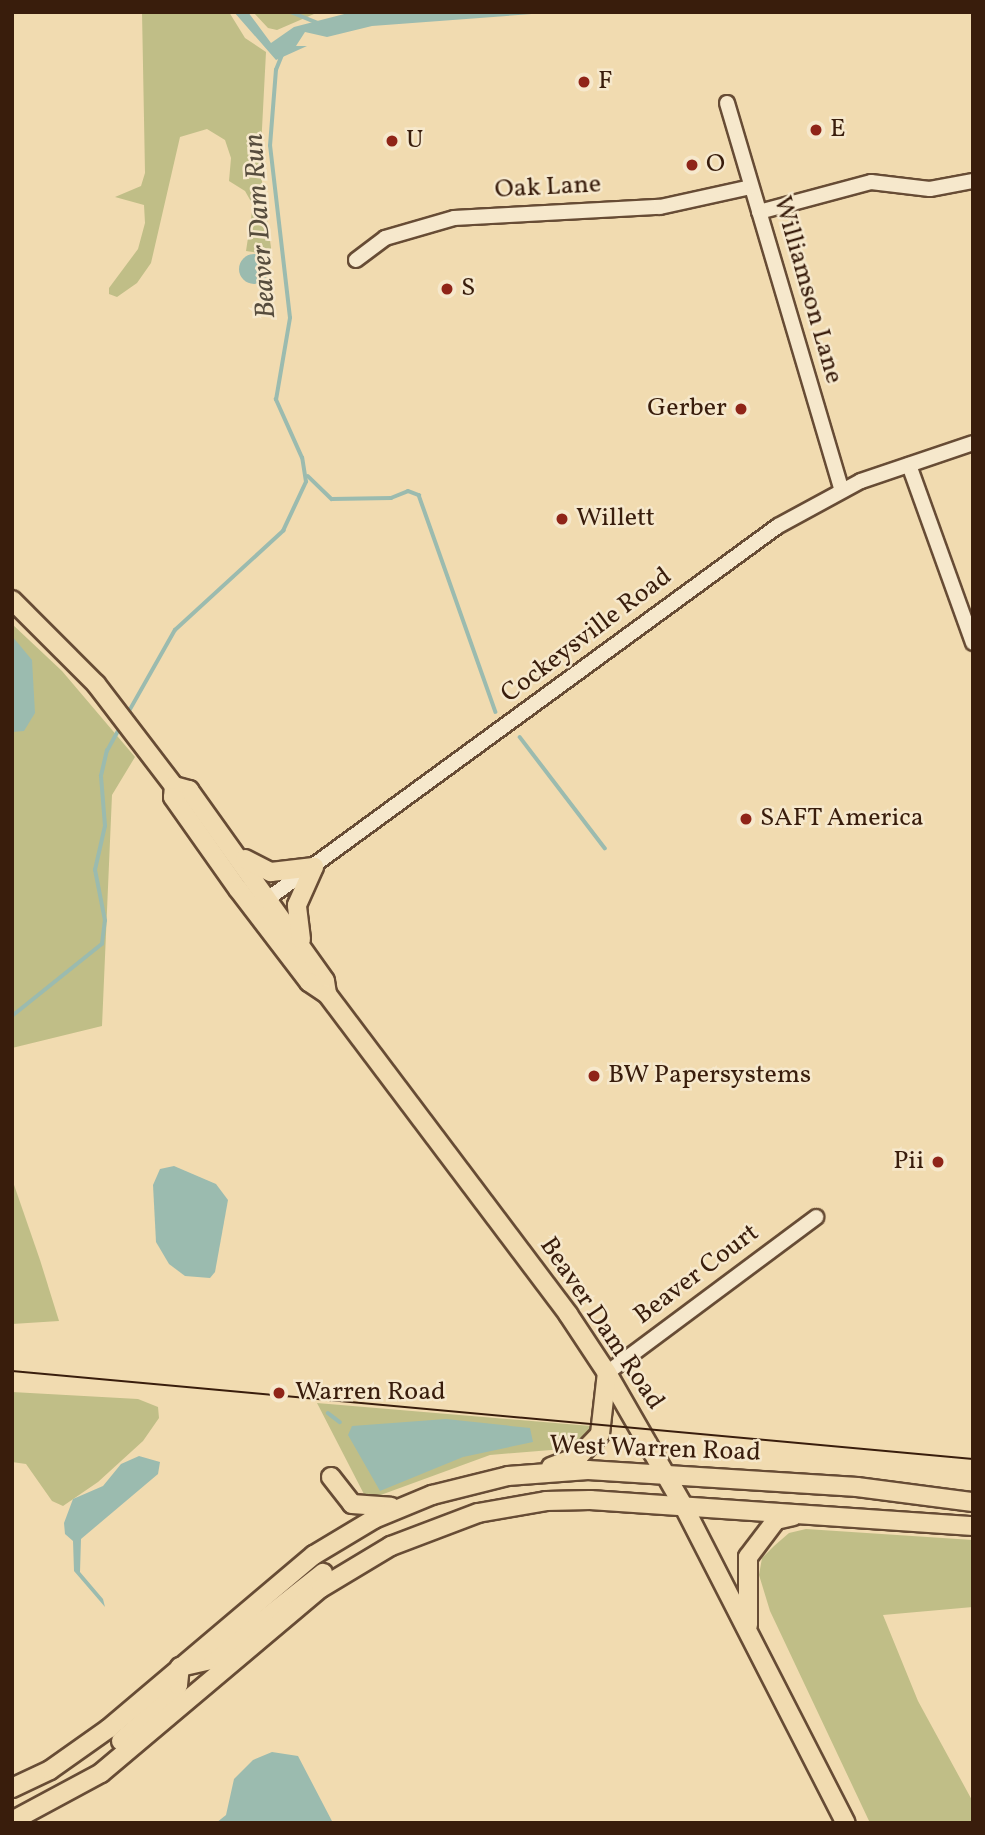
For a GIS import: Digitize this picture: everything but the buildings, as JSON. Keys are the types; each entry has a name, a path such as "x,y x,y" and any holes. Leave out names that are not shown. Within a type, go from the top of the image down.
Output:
{"main road":[{"name":"Beaver Dam Road","path":"12,600 111,701 174,786 190,790 269,898 325,981 327,994"},
{"name":"Beaver Dam Road","path":"174,786 173,796 253,909 309,982 327,994 557,1298 607,1373 683,1505 846,1823"},
{"path":"229,844 251,866 261,869 281,872 314,867"},
{"path":"307,955 296,912 314,867"},
{"path":"540,1472 579,1456 595,1440 603,1425 607,1373"},
{"name":"West Warren Road","path":"12,1788 83,1748 314,1555 401,1507 469,1484 540,1472 666,1475 857,1487 973,1502"},
{"path":"331,1476 352,1504 368,1509 401,1507"},
{"name":"West Warren Road","path":"12,1821 101,1773 321,1588 391,1546 478,1513 535,1503 590,1500 973,1526"},
{"path":"748,1632 746,1573 753,1545 776,1520 807,1513"},
{"path":"34,1810 171,1697 178,1685 180,1667 214,1659 317,1576 391,1546"}],"street":[{"name":"Williamson Lane","path":"727,103 842,490"},
{"path":"760,212 871,182 930,189 973,181"},
{"name":"Oak Lane","path":"356,260 386,238 454,218 660,207 751,187"},
{"name":"Cockeysville Road","path":"253,909 314,867 730,560 842,490 973,443"},
{"path":"909,465 973,643"},
{"name":"Beaver Court","path":"607,1373 816,1217"}],"shaded area":[{"path":"142,12 229,12 245,38 266,52 260,167 272,255 246,251 253,205 245,191 229,181 231,158 225,140 207,129 180,137 151,263 137,283 117,297 109,294 109,288 138,249 145,223 144,205 115,197 141,186 145,173"},
{"name":"Beaver Dam Run","path":"234,12 248,12 271,43 294,27 352,12 559,12 372,26 327,37 305,32 296,46 307,46 276,60"},
{"path":"253,12 338,12 314,14 277,30 268,28"},
{"path":"254,254 265,258 269,269 265,280 254,284 243,280 239,269 243,258"},
{"path":"12,624 62,671 135,757 112,795 102,1026 12,1048"},
{"path":"12,636 32,660 35,713 24,731 12,732"},
{"path":"174,1166 216,1184 228,1200 215,1272 210,1278 185,1276 169,1264 156,1242 153,1185 160,1169"},
{"path":"12,1179 40,1260 59,1321 12,1324"},
{"path":"12,1392 138,1399 158,1407 159,1418 143,1441 98,1482 63,1506 52,1501 26,1464 12,1462"},
{"path":"317,1403 591,1426 591,1437 576,1448 490,1455 367,1500"},
{"path":"446,1419 530,1428 533,1442 463,1457 380,1491 348,1435 352,1426"},
{"path":"139,1456 160,1462 158,1474 81,1539 80,1572 103,1599 105,1607 74,1571 73,1541 65,1534 64,1523 73,1499 103,1486 121,1464"},
{"path":"806,1529 973,1540 973,1607 883,1615 918,1701 973,1802 973,1823 870,1823 770,1611 759,1575 762,1558 774,1546 789,1533"},
{"path":"272,1752 298,1756 333,1823 216,1823 226,1815 234,1779 253,1760"}],"waterway":[{"path":"291,12 318,23"},
{"name":"Beaver Dam Run","path":"128,713 175,630 283,531 306,482 302,458 276,400 290,318 270,146 276,70 282,55"},
{"path":"308,476 332,499 391,498 408,491 419,495 496,712"},
{"name":"Beaver Dam Run","path":"12,1016 102,944 105,921 95,870 105,826 101,776 107,751 121,726"},
{"path":"520,737 605,848"},
{"path":"328,1413 340,1422"}],"tram line":[{"path":"12,1371 973,1459"}],"place":[{"name":"F","path":"584,82"},
{"name":"E","path":"816,130"},
{"name":"U","path":"392,141"},
{"name":"O","path":"692,165"},
{"name":"S","path":"447,289"},
{"name":"Gerber","path":"741,409"},
{"name":"Willett","path":"562,519"},
{"name":"SAFT America","path":"746,819"},
{"name":"BW Papersystems","path":"594,1076"},
{"name":"Pii","path":"938,1162"},
{"name":"Warren Road","path":"279,1393"}]}
